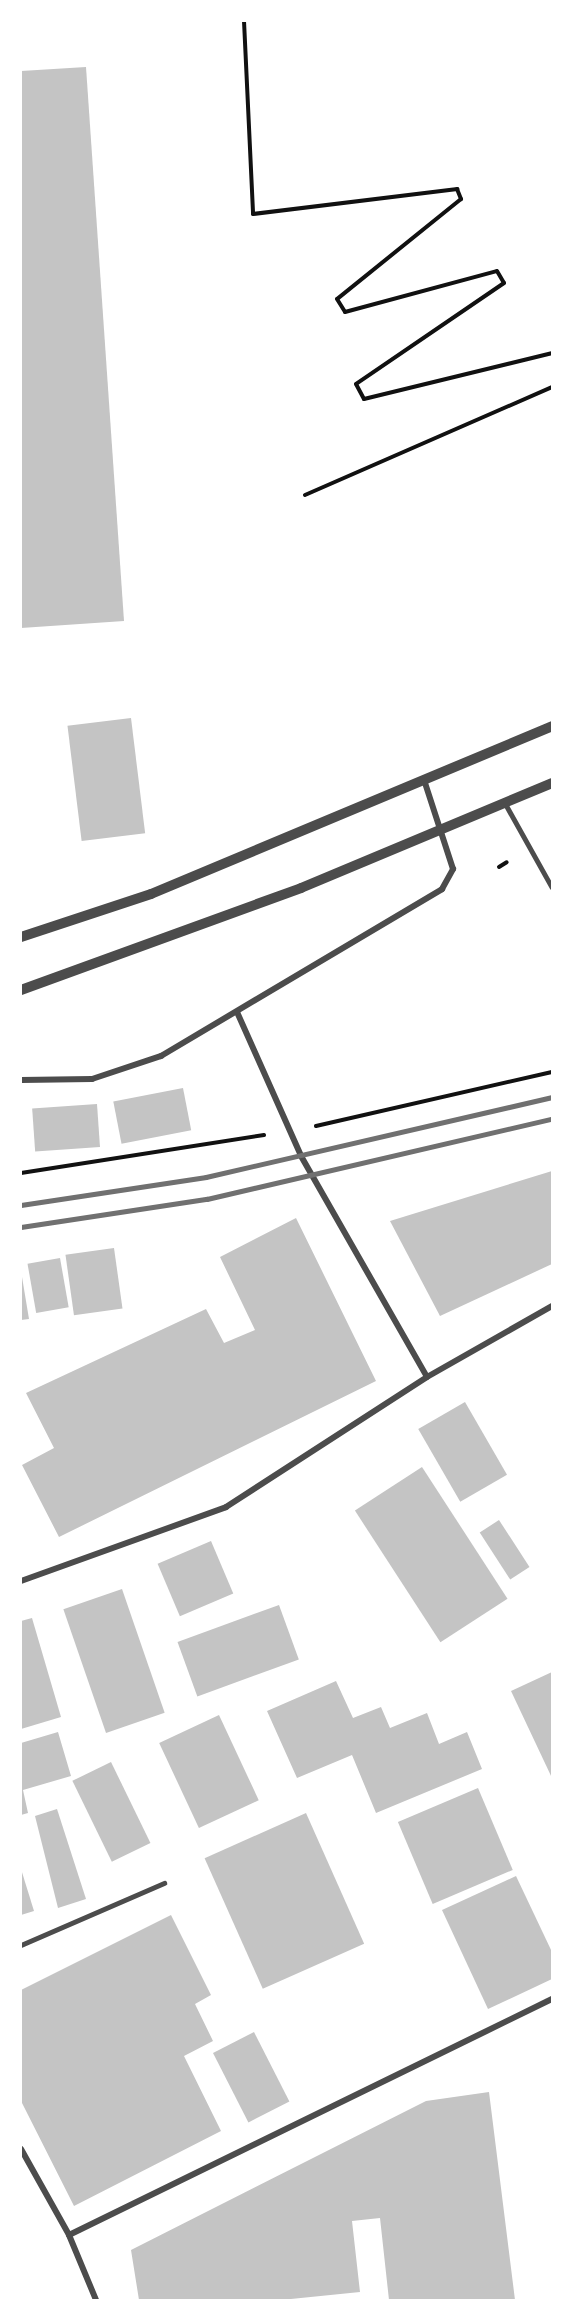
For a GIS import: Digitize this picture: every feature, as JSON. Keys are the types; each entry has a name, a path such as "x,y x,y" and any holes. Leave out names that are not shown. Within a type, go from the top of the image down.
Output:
{"street":[{"path":"21,937 151,894 552,726"},
{"path":"21,1080 92,1079 129,1071 237,1012 442,889 453,868 444,830 424,780"},
{"path":"21,990 97,967 444,830 552,783"},
{"path":"237,1012 289,1132 427,1377"},
{"path":"21,1581 226,1507 427,1377 552,1306"},
{"path":"69,2235 552,1999"},
{"path":"21,2149 69,2235 96,2300"}],"lane":[{"path":"505,803 552,887"},
{"path":"21,1945 164,1883"}],"path":[{"path":"244,21 253,213 457,189 461,199 337,299 345,312 498,272 504,284 356,384 363,399 552,353"},
{"path":"305,495 552,387"},
{"path":"21,1173 289,1132 552,1072"}],"building":[{"path":"86,67 124,621 21,628 21,71"},
{"path":"131,718 145,833 82,841 67,726"},
{"path":"183,1088 191,1130 122,1144 113,1102"},
{"path":"97,1104 100,1147 35,1151 32,1109"},
{"path":"552,1171 552,1264 440,1316 390,1221"},
{"path":"296,1218 376,1381 59,1537 22,1465 54,1448 26,1393 206,1309 224,1343 255,1330 220,1257"},
{"path":"114,1248 122,1308 74,1315 65,1255"},
{"path":"60,1258 69,1307 36,1313 28,1264"},
{"path":"21,1271 29,1319 21,1320"},
{"path":"465,1402 507,1475 460,1502 418,1429"},
{"path":"422,1467 508,1599 440,1642 355,1511"},
{"path":"499,1520 529,1567 510,1579 480,1533"},
{"path":"211,1541 233,1593 180,1616 158,1564"},
{"path":"122,1589 165,1713 106,1733 63,1609"},
{"path":"279,1605 299,1660 197,1696 178,1642"},
{"path":"32,1618 61,1717 21,1729 21,1621"},
{"path":"552,1672 552,1778 511,1691"},
{"path":"336,1681 353,1718 381,1707 390,1728 427,1713 439,1744 467,1732 482,1769 376,1813 352,1755 297,1778 267,1711"},
{"path":"219,1715 259,1800 199,1828 159,1743"},
{"path":"58,1732 71,1776 23,1790 28,1813 21,1815 21,1743"},
{"path":"111,1762 150,1843 112,1862 72,1781"},
{"path":"478,1788 513,1870 433,1904 398,1822"},
{"path":"57,1809 86,1899 58,1908 35,1816"},
{"path":"306,1813 364,1944 263,1989 205,1858"},
{"path":"21,1869 34,1911 21,1915"},
{"path":"516,1876 552,1952 552,1979 488,2009 442,1910"},
{"path":"171,1915 211,1995 195,2004 213,2041 184,2056 221,2131 74,2206 21,2101 21,1990"},
{"path":"254,2032 289,2101 248,2122 213,2053"},
{"path":"489,2092 515,2300 389,2300 380,2218 352,2221 360,2292 281,2300 139,2300 131,2250 426,2101"}],"railway":[{"path":"21,1205 206,1177 552,1097"},
{"path":"21,1227 207,1199 552,1119"}]}
